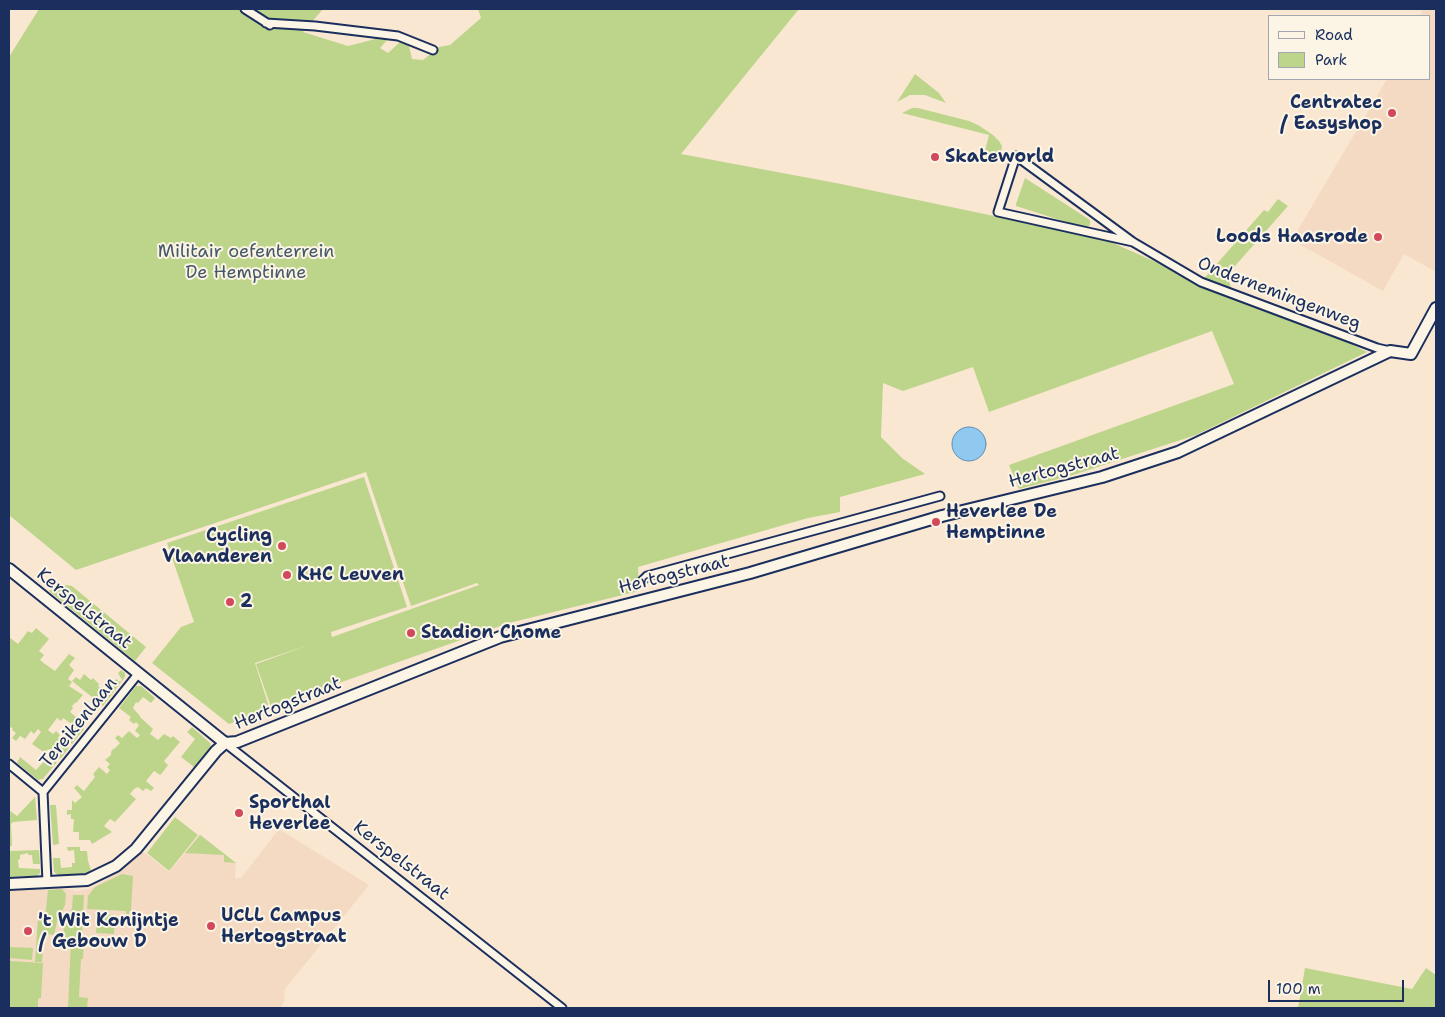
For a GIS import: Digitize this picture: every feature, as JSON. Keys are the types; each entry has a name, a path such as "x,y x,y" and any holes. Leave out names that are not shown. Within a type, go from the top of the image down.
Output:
{"street":[{"path":"244,9 275,28"},
{"path":"266,23 315,26 398,36 433,50"},
{"name":"Ondernemingenweg","path":"1133,242 998,212 1016,156 1133,242 1201,282 1377,348 1390,351"},
{"path":"1390,351 1411,354 1436,308"},
{"name":"Hertogstraat","path":"9,884 87,880 116,866 128,857 216,751 225,743 237,742 500,637 750,573 942,516 1102,478 1178,452 1390,351"},
{"path":"642,581 647,576 940,496"},
{"name":"Kerspelstraat","path":"9,569 138,674 562,1008"},
{"name":"Tereikenlaan","path":"43,792 138,674"},
{"path":"9,764 43,792 47,882"}],"shaded area":[{"path":"1422,9 1436,9 1436,272 1404,254 1383,291 1292,240 1386,80 1430,80 1430,15 1421,15"},
{"name":"UCLL Campus Hertogstraat","path":"279,829 369,885 285,989 284,1002 280,1008 9,1008 9,890 62,888 77,891 89,889 123,868 140,852 145,853 169,872 200,834 236,863 235,878 241,878"}],"green space":[{"name":"Militair oefenterrein De Hemptinne","path":"39,9 323,9 303,32 348,46 383,37 389,38 380,48 388,53 400,42 408,42 412,59 423,60 439,47 450,45 481,18 478,9 799,9 681,154 841,184 1104,239 1201,282 1264,210 1268,212 1278,199 1288,206 1227,275 1233,294 1318,331 1339,338 1367,352 1196,435 1073,475 1019,489 1009,465 1234,384 1212,331 989,412 973,367 903,391 883,383 881,437 902,458 925,474 840,497 840,512 808,518 638,567 639,591 509,623 271,707 256,664 309,645 255,663 270,710 229,724 152,663 181,627 194,622 167,543 364,477 407,607 331,632 332,637 479,585 477,583 411,606 366,472 76,570 9,515 9,57"},
{"path":"915,74 939,93 946,103 925,95 910,95 897,102"},
{"path":"912,108 969,121 978,125 999,141 1002,146 1000,159 984,155 989,135 902,113"},
{"path":"1025,178 1090,220 1090,225 1085,228 1016,206"},
{"path":"59,584 72,586 146,647 135,661 49,591"},
{"path":"36,628 49,639 39,651 44,655 40,660 55,671 69,654 75,658 69,665 74,670 68,679 72,682 69,686 83,695 72,706 73,708 70,712 76,717 74,720 84,729 72,744 67,740 76,727 63,718 61,721 57,718 48,730 53,734 56,731 60,735 58,738 69,748 60,759 48,749 45,753 32,744 41,732 38,729 34,734 31,731 25,739 20,736 16,741 12,738 16,733 12,730 13,728 9,727 9,637 18,644 28,631 32,633"},
{"path":"121,670 125,673 125,677 103,706 72,681 76,677 80,680 84,674 91,680 93,678 99,684 98,686 106,692 116,679 120,682 122,680 118,673"},
{"path":"136,686 141,686 155,698 151,703 143,697 138,703 136,702 133,708 153,729 150,734 158,740 164,734 171,738 173,736 180,742 164,761 168,765 163,772 160,775 154,771 146,781 154,788 151,791 146,788 143,791 138,787 134,789 130,794 136,799 115,822 110,819 104,826 112,832 92,844 90,840 79,840 79,832 73,832 74,819 71,819 71,814 67,815 67,810 72,810 72,800 75,803 82,797 74,788 77,785 84,791 95,777 93,774 99,767 107,774 110,770 107,767 110,764 105,760 120,743 115,738 118,735 122,738 129,731 137,738 140,735 135,731 139,725 129,720 131,717 119,708"},
{"path":"192,727 210,743 211,747 194,767 181,757 195,739 187,732"},
{"path":"49,756 57,762 43,779 38,780 17,763 20,757 36,770"},
{"path":"35,797 37,820 13,822 11,824 12,846 9,846 9,810 17,816"},
{"path":"50,805 56,805 59,844 53,845"},
{"path":"175,817 198,835 169,871 147,853"},
{"path":"200,835 236,863 224,862 224,855 185,853"},
{"path":"67,847 80,847 80,851 87,851 91,870 87,873 65,875 58,875 54,872 53,858 60,858 61,868 72,867 72,863 75,863 74,850 68,851"},
{"path":"39,850 40,864 33,864 32,855 28,855 28,853 20,855 18,860 19,868 40,869 40,873 37,876 9,877 9,851"},
{"path":"122,874 133,876 129,918 126,918 126,911 87,909 88,896 95,887"},
{"path":"62,889 66,894 65,905 57,922 54,935 44,934 42,962 35,962 38,918 45,918 48,890"},
{"path":"73,895 84,895 83,959 81,959 79,997 88,998 87,1008 68,1008 71,940 63,939 64,925 72,908"},
{"path":"97,914 115,915 114,934 96,933"},
{"path":"9,947 33,948 32,960 9,958"},
{"path":"9,961 43,963 41,998 38,999 38,1008 9,1008"},
{"path":"1305,968 1412,989 1426,968 1436,975 1436,1008 1298,1008"}],"water":[{"path":"969,427 976,428 981,432 985,437 985,451 981,456 976,460 969,461 962,460 957,456 953,451 952,444 953,437 957,432 962,428"}],"place":[{"name":"Centratec / Easyshop","path":"1392,113"},
{"name":"Skateworld","path":"935,157"},
{"name":"Loods Haasrode","path":"1378,237"},
{"name":"Heverlee De Hemptinne","path":"936,522"},
{"name":"Cycling Vlaanderen","path":"282,546"},
{"name":"KHC Leuven","path":"287,575"},
{"name":"2","path":"230,602"},
{"name":"Stadion Chome","path":"411,633"},
{"name":"Sporthal Heverlee","path":"239,813"},
{"name":"UCLL Campus Hertogstraat","path":"211,926"},
{"name":"'t Wit Konijntje / Gebouw D","path":"28,931"}]}
